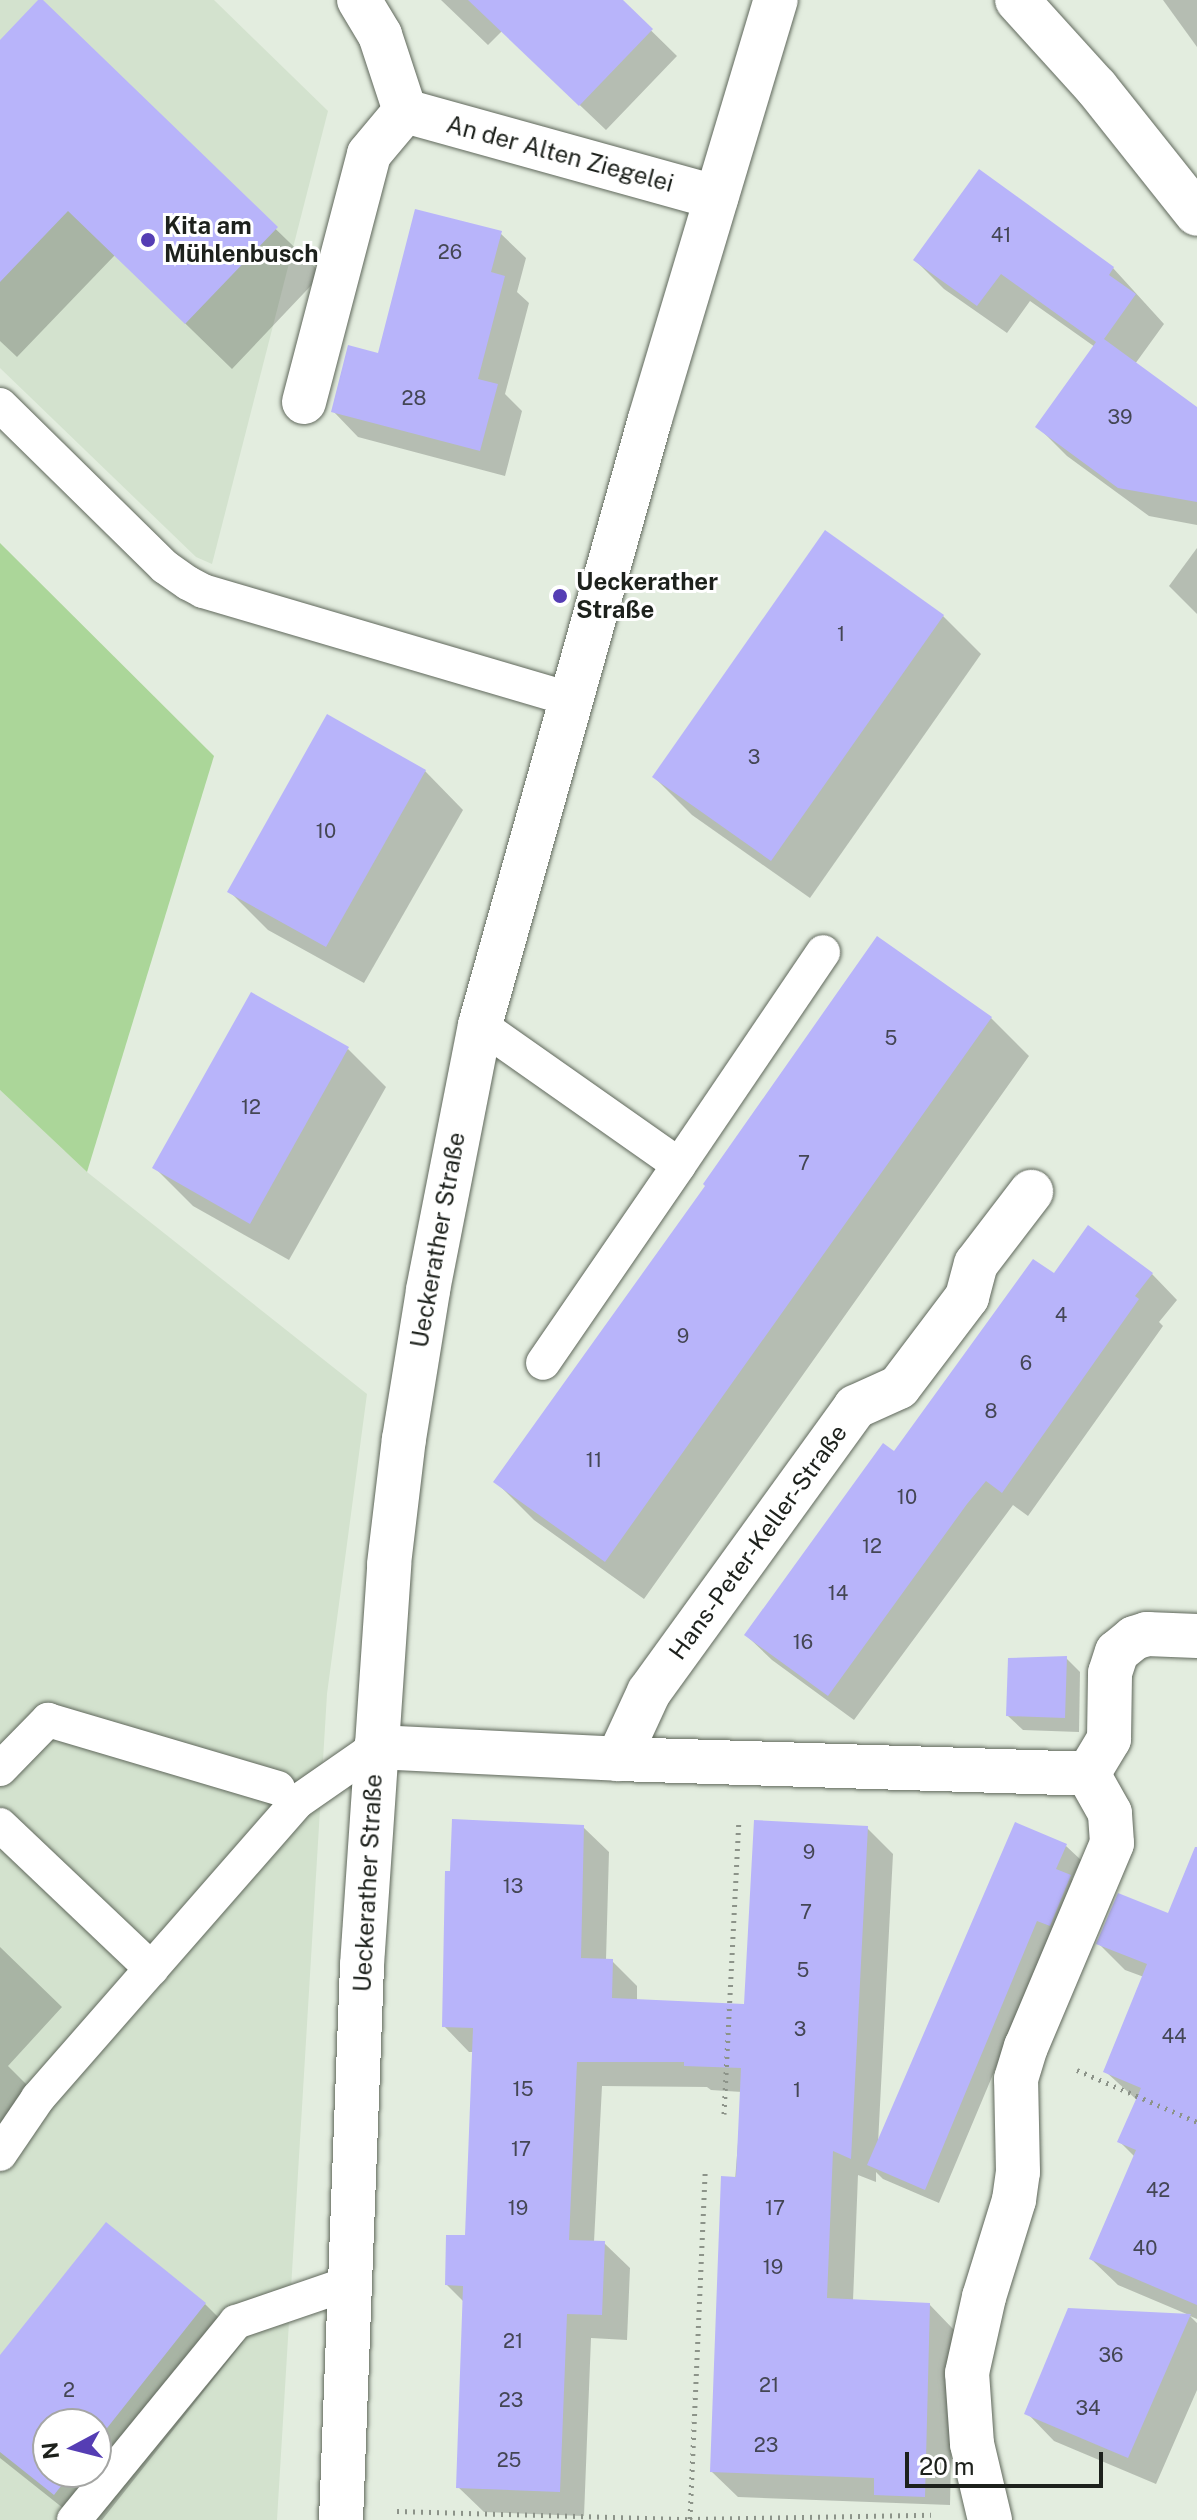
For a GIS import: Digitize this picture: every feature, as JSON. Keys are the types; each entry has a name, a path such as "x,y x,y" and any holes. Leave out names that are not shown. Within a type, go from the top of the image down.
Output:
{"street":[{"path":"304,402 369,154 405,111 380,35 359,0"},
{"name":"Ueckerather Straße","path":"341,2515 362,1965 389,1564 404,1439 449,1169 480,1025 570,699 776,0"},
{"path":"1017,0 1096,87 1197,214"},
{"name":"An der Alten Ziegelei","path":"405,111 716,197"},
{"name":"Hans-Peter-Keller-Straße","path":"618,1759 649,1692 855,1407 899,1387 967,1297 976,1264 1031,1192"},
{"path":"1088,1774 1109,1739 1110,1673 1117,1652 1134,1638 1147,1634 1197,1636"},
{"path":"376,1747 742,1764 1088,1774"},
{"path":"989,2517 972,2444 967,2373 984,2297 1014,2200 1018,2172 1016,2079 1026,2047 1112,1843 1110,1813 1088,1774"}],"lane":[{"path":"0,405 165,567 203,591 570,699"},
{"path":"543,1363 823,952"},
{"path":"480,1025 679,1165"},
{"path":"0,1769 48,1720 278,1788"},
{"path":"0,2154 38,2098 297,1802 376,1747"},
{"path":"0,1825 152,1969"},
{"path":"74,2520 236,2322 350,2283"}],"path":[{"path":"724,2114 742,1764"},
{"path":"1026,2047 1197,2122"},
{"path":"690,2519 705,2172"},
{"path":"341,2515 690,2519 989,2517"}],"shaded area":[{"name":"Kita am Mühlenbusch","path":"0,0 214,0 328,111 212,564 196,557 0,368"},
{"path":"0,1090 87,1172 367,1394 327,1694 277,2520 0,2520"}],"green space":[{"path":"0,543 214,756 87,1172 0,1090"}],"building":[{"path":"38,0 43,0 278,227 185,324 68,211 0,282 0,40"},
{"path":"468,0 623,0 653,29 579,106"},
{"path":"979,169 1114,267 1109,275 1136,294 1104,339 1197,407 1197,502 1118,488 1035,427 1096,342 1001,274 977,306 913,260"},
{"path":"415,209 502,231 491,272 505,276 478,379 498,384 480,451 331,412 348,345 378,353"},
{"path":"825,530 944,615 771,861 652,777"},
{"path":"327,714 426,770 326,947 227,892"},
{"path":"877,936 992,1017 605,1562 493,1482 705,1186 703,1184"},
{"path":"251,992 349,1047 250,1224 152,1168"},
{"path":"1088,1225 1153,1273 1135,1296 1139,1299 1002,1493 986,1481 828,1696 744,1635 883,1443 894,1451 1033,1259 1054,1273"},
{"path":"1067,1656 1065,1718 1006,1716 1008,1658"},
{"path":"452,1819 584,1825 581,1958 613,1959 612,1998 744,2004 754,1820 868,1826 851,2159 833,2151 827,2298 930,2303 925,2497 874,2495 874,2478 710,2472 721,2176 736,2177 741,2068 684,2066 684,2062 577,2062 569,2240 605,2241 602,2315 567,2314 560,2492 456,2488 463,2286 445,2285 446,2235 465,2235 473,2028 442,2027 445,1871 450,1871"},
{"path":"1015,1822 1067,1844 1056,1869 1071,1875 1050,1926 1037,1921 925,2190 867,2165"},
{"path":"1195,1847 1197,2305 1089,2259 1136,2150 1117,2142 1141,2088 1103,2072 1147,1964 1096,1944 1118,1893 1168,1913"},
{"path":"106,2222 206,2303 112,2422 112,2408 32,2408 32,2477 0,2452 0,2355"},
{"path":"1068,2308 1191,2314 1128,2458 1024,2414"},
{"path":"45,2488 59,2488 54,2495"}],"place":[{"name":"Kita am Mühlenbusch","path":"148,240"},
{"name":"Ueckerather Straße","path":"560,596"}]}
